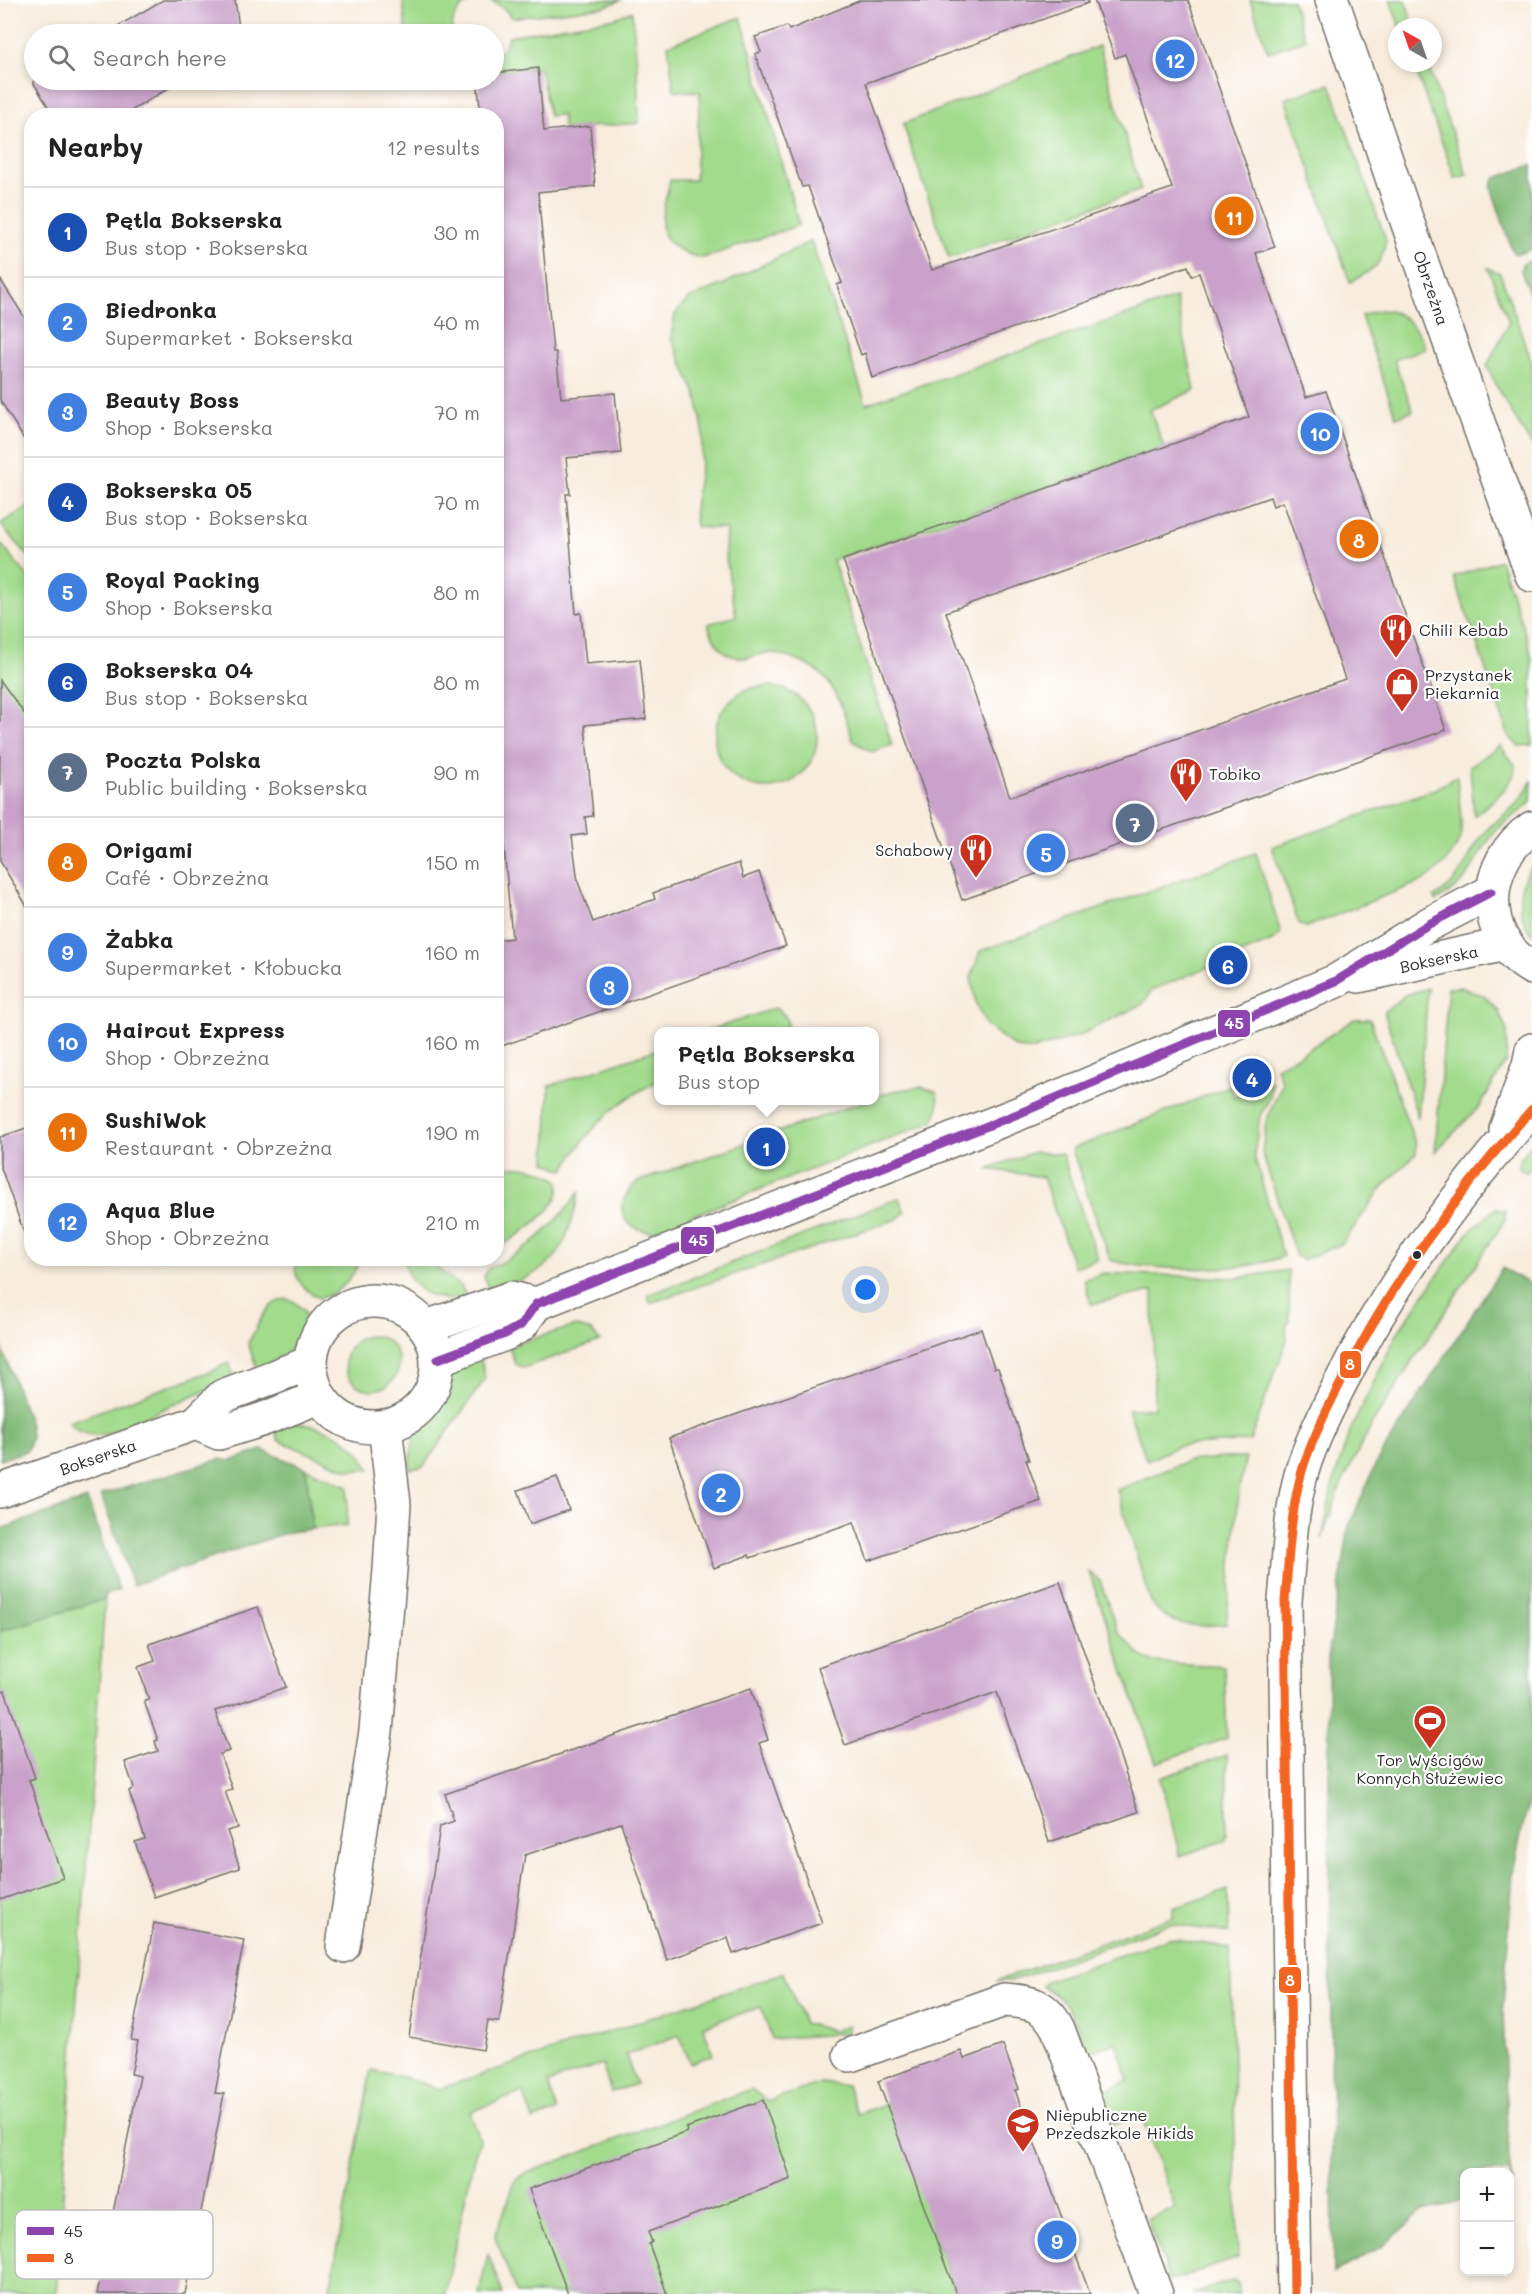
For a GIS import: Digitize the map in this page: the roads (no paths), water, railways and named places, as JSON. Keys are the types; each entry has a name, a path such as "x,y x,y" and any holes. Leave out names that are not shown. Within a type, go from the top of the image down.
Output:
{"street":[{"name":"Obrzeżna","path":"1332,0 1532,575"},
{"path":"1532,828 1517,839 1506,852 1498,867 1491,892 1493,915 1506,944 1516,956 1532,968"},
{"name":"Bokserska","path":"438,1359 505,1334 521,1325 536,1304 1020,1113 1336,981 1429,924 1491,892"},
{"name":"Bokserska","path":"1336,981 1506,944"},
{"path":"1498,1147 1517,1100 1532,1050"},
{"path":"1293,2294 1285,1601 1293,1511 1302,1469 1330,1403 1384,1302 1498,1147 1532,1109"},
{"path":"426,1327 511,1298 536,1304"},
{"path":"379,1300 413,1313 426,1327 434,1342 438,1359 437,1377 431,1394 421,1408 406,1419 370,1428 350,1423 333,1413 319,1397 312,1381 310,1364 315,1341 327,1321 342,1309 360,1302 379,1300"},
{"name":"Bokserska","path":"0,1491 196,1423 223,1396 310,1364"},
{"path":"196,1423 219,1433 261,1420 319,1397"},
{"path":"343,1946 376,1731 390,1570 394,1504 385,1426"},
{"path":"850,2055 1004,2000 1026,2002 1050,2015 1058,2030 1156,2294"}],"place":[{"name":"Aqua Blue","path":"1175,59"},
{"name":"SushiWok","path":"1234,216"},
{"name":"Haircut Express","path":"1320,432"},
{"name":"Origami","path":"1359,539"},
{"name":"Chili Kebab","path":"1396,659"},
{"name":"Przystanek Piekarnia","path":"1402,713"},
{"name":"Tobiko","path":"1186,803"},
{"name":"Poczta Polska","path":"1135,823"},
{"name":"Royal Packing","path":"1046,853"},
{"name":"Schabowy","path":"976,879"},
{"name":"Bokserska 04","path":"1228,965"},
{"name":"Beauty Boss","path":"609,986"},
{"name":"Bokserska 05","path":"1252,1078"},
{"name":"Pętla Bokserska","path":"766,1147"},
{"name":"Biedronka","path":"721,1493"},
{"name":"Tor Wyścigów Konnych Służewiec","path":"1430,1750"},
{"name":"Niepubliczne Przedszkole Hikids","path":"1023,2153"},
{"name":"Żabka","path":"1057,2240"}]}
